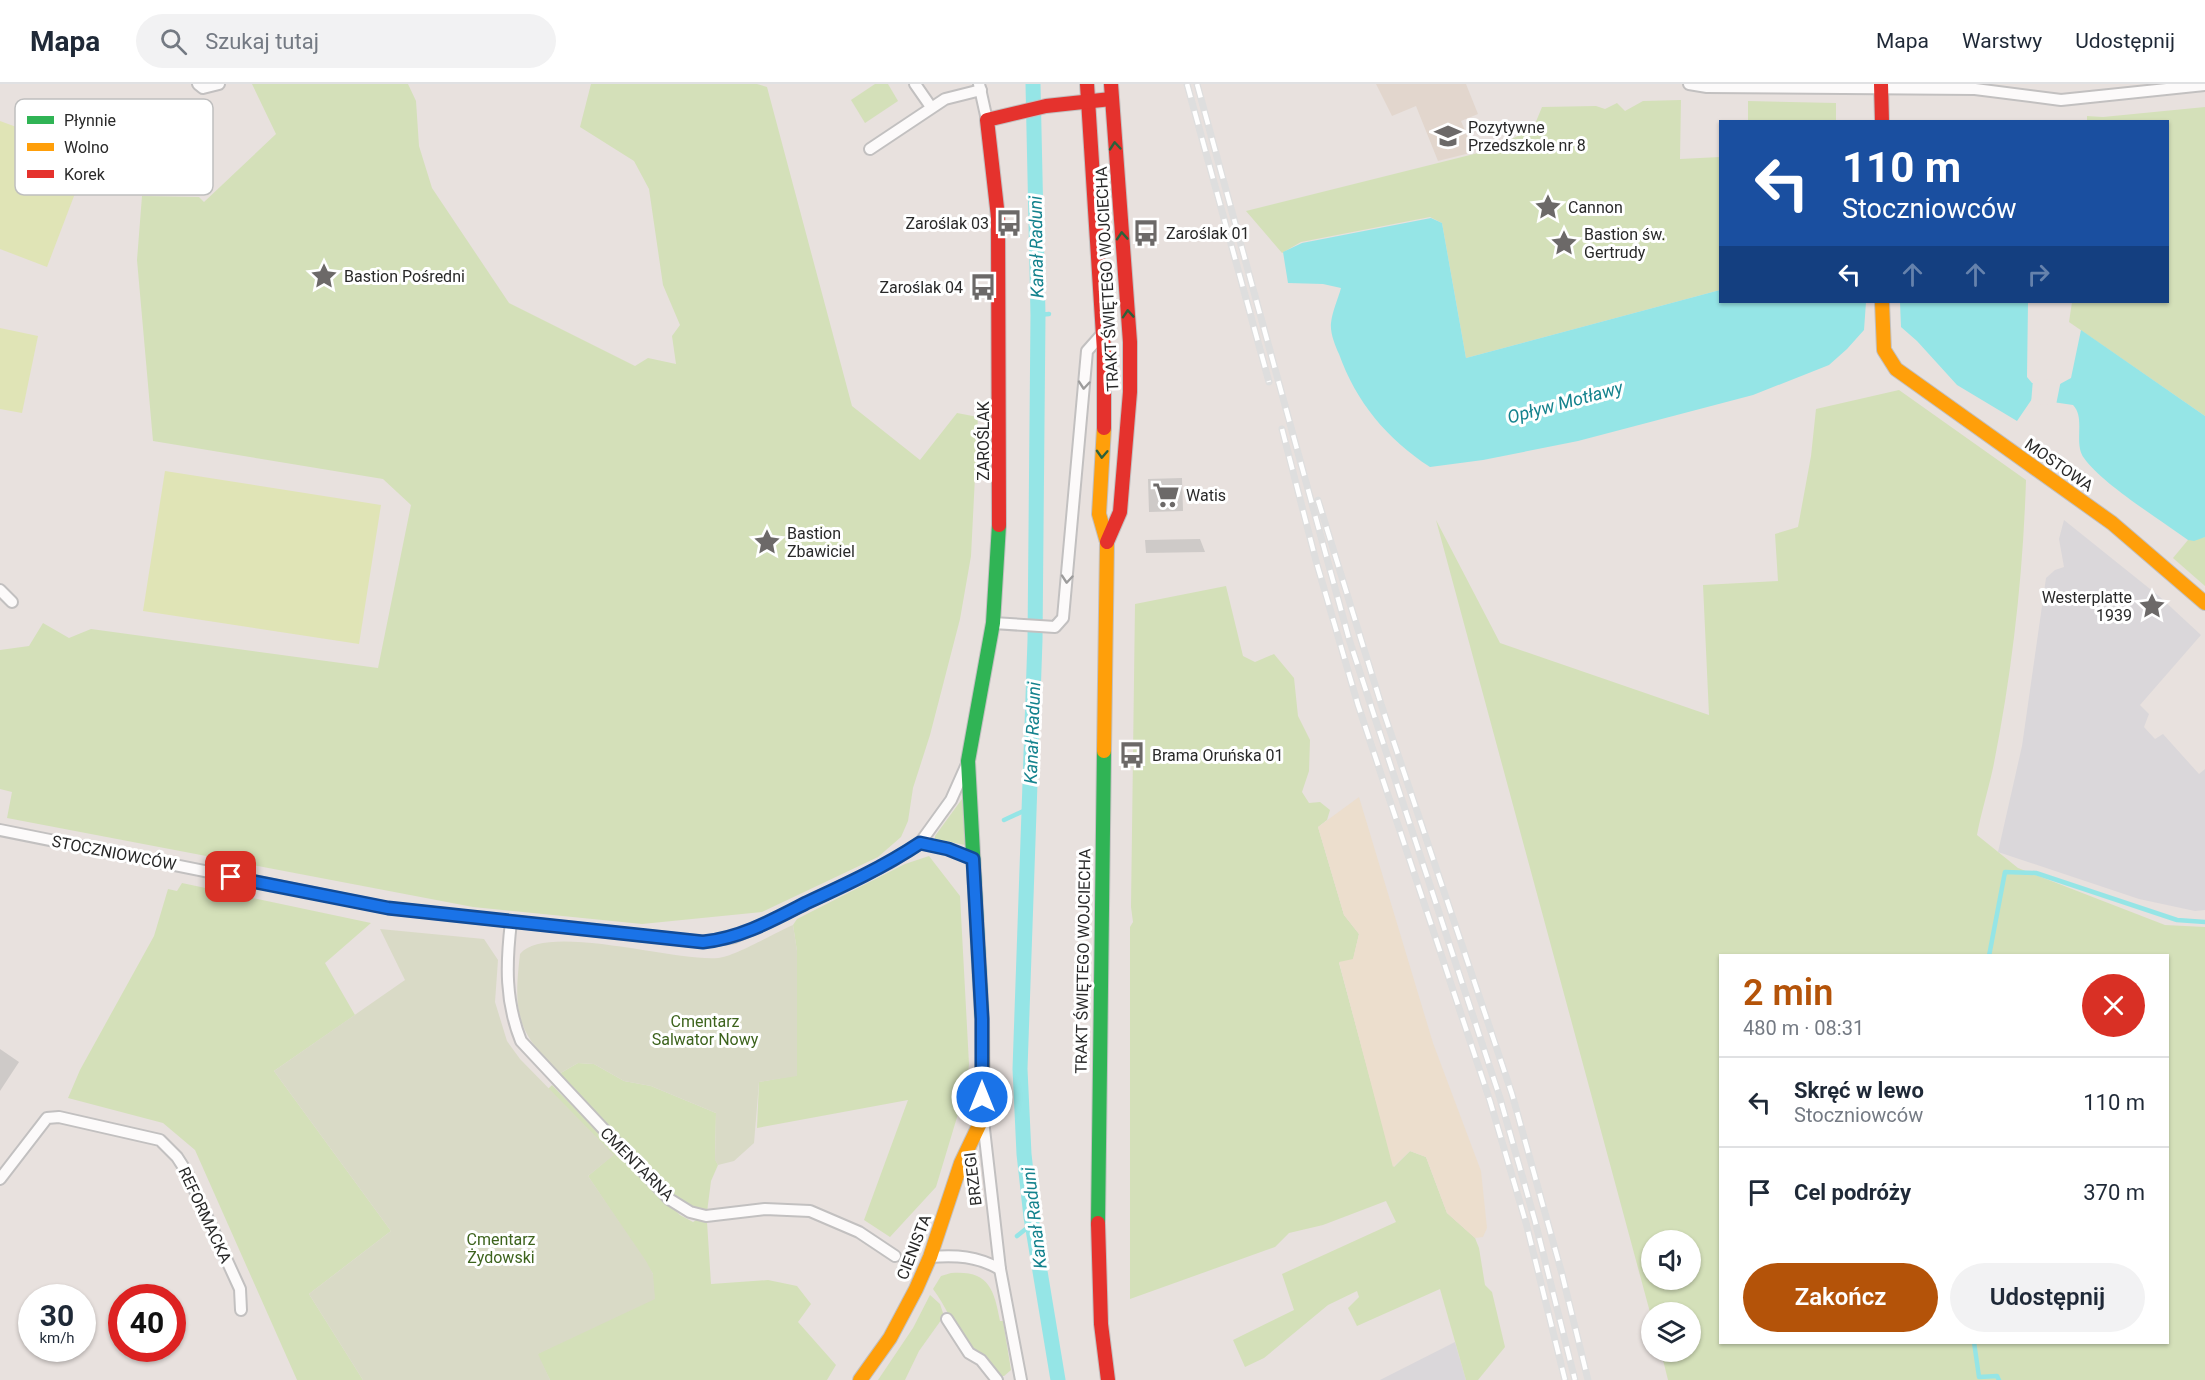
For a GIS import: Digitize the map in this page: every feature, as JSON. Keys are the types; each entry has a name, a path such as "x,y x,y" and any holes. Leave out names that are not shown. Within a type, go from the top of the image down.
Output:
{"street":[{"path":"198,84 203,88 219,84"},
{"path":"915,84 931,107"},
{"name":"TRAKT ŚWIĘTEGO WOJCIECHA","path":"1087,84 1103,333 1105,408 1099,514 1107,542 1097,1238 1101,1324 1108,1380"},
{"name":"TRAKT ŚWIĘTEGO WOJCIECHA","path":"1107,542 1120,512 1130,392 1130,342 1111,84"},
{"path":"1689,84 2000,90 2061,100 2205,85"},
{"path":"870,149 945,99 980,87"},
{"name":"ZAROŚLAK","path":"968,761 993,623 999,548 998,217 987,120 980,87"},
{"path":"1881,87 1882,120"},
{"path":"987,120 1058,104 1111,99"},
{"name":"MOSTOWA","path":"1882,303 1882,338 1889,361 1905,377 2112,523 2205,603"},
{"name":"TRAKT ŚWIĘTEGO WOJCIECHA","path":"993,623 1055,627 1063,618 1087,351 1103,333"},
{"path":"0,590 12,602"},
{"name":"STOCZNIOWCÓW","path":"0,830 388,908 691,941 721,940 762,925 889,863 920,843 951,800 968,761"},
{"name":"BRZEGI","path":"968,761 982,1019 983,1117 1000,1269 1020,1380"},
{"path":"920,843 948,849 973,859"},
{"name":"CMENTARNA","path":"511,922 507,960 508,995 520,1041 669,1199 690,1212 706,1216 765,1209 810,1211 837,1220 895,1256"},
{"name":"REFORMACKA","path":"0,1179 46,1118 53,1116 160,1140 177,1157 186,1171 239,1286 241,1310"},
{"name":"CIENISTA","path":"860,1380 904,1314 930,1257 962,1163 983,1117"},
{"path":"930,1257 955,1255 981,1258 1000,1269"},
{"path":"947,1319 969,1353 981,1360 997,1380"}],"shaded area":[{"name":"Pozytywne Przedszkole nr 8","path":"1376,84 1466,84 1478,114 1461,121 1474,152 1438,161 1416,106 1392,116"},
{"path":"2064,520 2160,597 2201,635 2140,705 2149,714 2144,727 2155,739 2163,734 2199,774 2205,769 2205,910 2195,911 2139,899 1998,852 2022,746 2046,578 2055,570 2064,567 2059,539"},
{"path":"1455,1342 1466,1380 1380,1380"}],"green space":[{"path":"252,84 408,84 416,101 419,146 432,188 509,303 635,366 648,358 676,364 672,336 680,325 663,285 649,189 634,161 580,127 591,84 757,84 767,87 852,406 920,460 957,413 978,417 971,556 960,619 930,735 913,788 908,821 901,837 878,857 762,912 642,924 473,907 7,818 12,792 0,789 0,650 29,646 43,623 69,638 91,629 378,668 411,505 383,479 153,441 137,260 142,196 199,197 204,202 276,134"},
{"path":"875,84 888,84 898,101 865,123 851,100"},
{"path":"1681,100 1680,159 1719,157 1719,290 1466,358 1442,223 1430,217 1301,242 1282,253 1246,211 1486,151 1533,129 1542,107 1596,106 1605,109 1617,103 1625,111 1643,101"},
{"path":"1748,101 1836,103 1836,120 1748,120"},
{"path":"2205,107 2205,416 2069,322 2072,303 2169,303 2169,120 2087,120 2087,116 2103,117"},
{"path":"0,121 15,126 15,195 74,195 47,267 0,249"},
{"path":"0,328 38,336 22,413 0,409"},
{"path":"1899,390 2026,480 2022,553 2011,661 1993,768 1977,835 2018,868 2165,925 2205,927 2205,1380 1668,1380 1664,1362 1701,1362 1701,1302 1647,1302 1644,1290 1701,1290 1701,1230 1641,1230 1641,1279 1436,520 1500,643 1709,715 1703,585 1778,581 1775,534 1798,527 1811,456 1816,409"},
{"path":"165,471 381,505 359,644 143,611"},
{"path":"2205,537 2205,586 2173,558 2188,540"},
{"path":"1226,586 1243,656 1255,662 1274,654 1294,678 1298,716 1310,740 1309,771 1302,792 1309,803 1320,802 1330,810 1327,820 1318,827 1344,915 1359,934 1353,960 1339,963 1394,1167 1410,1151 1426,1157 1447,1213 1475,1238 1479,1248 1485,1285 1492,1292 1505,1347 1478,1380 1466,1380 1440,1289 1357,1326 1348,1308 1359,1297 1357,1291 1328,1305 1264,1358 1245,1367 1233,1340 1294,1310 1282,1274 1396,1222 1386,1201 1323,1225 1289,1233 1275,1247 1130,1299 1130,927 1133,922 1131,907 1135,604"},
{"path":"962,799 965,845 935,839 935,836"},
{"path":"929,856 960,896 969,1064 967,1084 936,1187 890,1237 864,1220 908,1100 757,1128 759,1082 797,1075 797,951 793,925 797,919 905,864"},
{"path":"182,883 371,923 325,963 355,1015 274,1071 391,1231 309,1294 363,1380 297,1380 195,1150 163,1123 68,1098 80,1070 154,936 168,889 177,891"},
{"name":"Cmentarz Salwator Nowy","path":"793,925 797,951 797,1076 759,1082 754,1143 734,1161 718,1165 715,1160 716,1113 651,1086 624,1081 594,1064 578,1063 559,1074 534,1045 521,1020 517,992 520,954 534,945 583,942 673,955 718,958 744,949"},
{"name":"Cmentarz Żydowski","path":"380,929 484,939 498,960 495,1002 507,1041 520,1059 614,1155 588,1176 646,1261 653,1274 655,1299 538,1354 550,1380 363,1380 309,1294 391,1231 274,1071 405,980"},
{"path":"578,1063 594,1064 624,1081 651,1086 716,1113 715,1159 718,1165 711,1181 707,1212 694,1208 672,1194 559,1074"},
{"path":"552,1085 680,1215 693,1222 698,1219 707,1222 711,1284 768,1280 797,1286 811,1304 798,1322 836,1365 827,1380 550,1380 537,1354 586,1330 653,1274 588,1176 613,1155 548,1089"},
{"path":"963,1273 981,1278 992,1291 1000,1321 1003,1321 1011,1370 1004,1376 999,1376 966,1342 933,1289 941,1276"},
{"path":"930,1295 940,1304 944,1316 919,1351 905,1380 878,1380 913,1328"}],"sand":[{"path":"1359,797 1433,1043 1481,1171 1487,1228 1483,1237 1475,1238 1447,1213 1426,1157 1410,1151 1393,1167 1339,962 1353,959 1359,934 1344,915 1318,827"}],"water":[{"name":"Opływ Motławy","path":"1431,218 1442,223 1466,358 1719,290 1719,303 1866,303 1864,330 1829,365 1753,395 1578,441 1483,460 1430,467 1387,432 1354,388 1332,335 1333,314 1341,288 1323,284 1288,283 1283,252 1302,243"},
{"path":"1900,303 2028,303 2027,377 2032,383 2060,384 2071,378 2081,330 2205,416 2205,537 2194,541 2188,540 2118,490 2093,468 2081,452 2079,417 2073,405 2032,399 2017,421 1957,385 1901,327"}],"pier":[{"path":"2033,379 2061,380 2056,405 2031,404"}],"building":[{"name":"Watis","path":"1182,478 1183,511 1149,512 1148,479"},
{"name":"Watis","path":"1200,539 1205,552 1146,553 1145,540"},
{"path":"0,1049 19,1062 0,1091"}],"waterway":[{"name":"Kanał Raduni","path":"1033,84 1038,315 1035,640 1020,1069 1024,1154 1031,1217 1058,1380"},
{"path":"1038,315 1049,314"},
{"path":"1004,820 1030,808"},
{"path":"1989,954 2005,872 2036,873 2177,920 2205,922"},
{"path":"1017,1236 1032,1224"},
{"path":"1974,1344 1979,1377 1997,1376 1999,1380"}],"railway":[{"path":"1187,84 1269,382"},
{"path":"1197,84 1349,639 1500,1098 1535,1221 1575,1380"},
{"path":"1282,429 1316,561 1358,705 1490,1101 1526,1223 1565,1380"},
{"path":"1318,500 1381,704 1512,1094 1562,1274 1588,1380"}],"traffic: fast":[{"path":"982,1019 968,761 993,623 999,525"},
{"path":"1098,1223 1104,751"}],"traffic: slow":[{"path":"1882,303 1884,350 1896,369 2112,523 2205,603"},
{"path":"1104,428 1099,514 1107,542 1104,751"},
{"path":"860,1380 890,1338 916,1289 930,1257 961,1163 983,1117 982,1019"}],"traffic: jam":[{"path":"1087,84 1104,351 1104,428"},
{"path":"1107,542 1120,512 1130,392 1130,342 1111,84"},
{"path":"1881,84 1882,120"},
{"path":"999,525 998,217 987,120 1046,106 1111,99"},
{"path":"1098,1223 1101,1324 1108,1380"}],"place":[{"name":"Pozytywne Przedszkole nr 8","path":"1448,136"},
{"name":"Cannon","path":"1548,207"},
{"name":"Zaroślak 03","path":"1009,223"},
{"name":"Zaroślak 01","path":"1146,233"},
{"name":"Bastion św. Gertrudy","path":"1564,243"},
{"name":"Bastion Pośredni","path":"324,276"},
{"name":"Zaroślak 04","path":"983,287"},
{"name":"Watis","path":"1166,495"},
{"name":"Bastion Zbawiciel","path":"767,542"},
{"name":"Westerplatte 1939","path":"2152,606"},
{"name":"Brama Oruńska 01","path":"1132,755"}],"route":[{"path":"231,877 388,908 703,942 734,937 762,925 889,863 920,843 948,849 973,859 982,1019 982,1097"}]}
